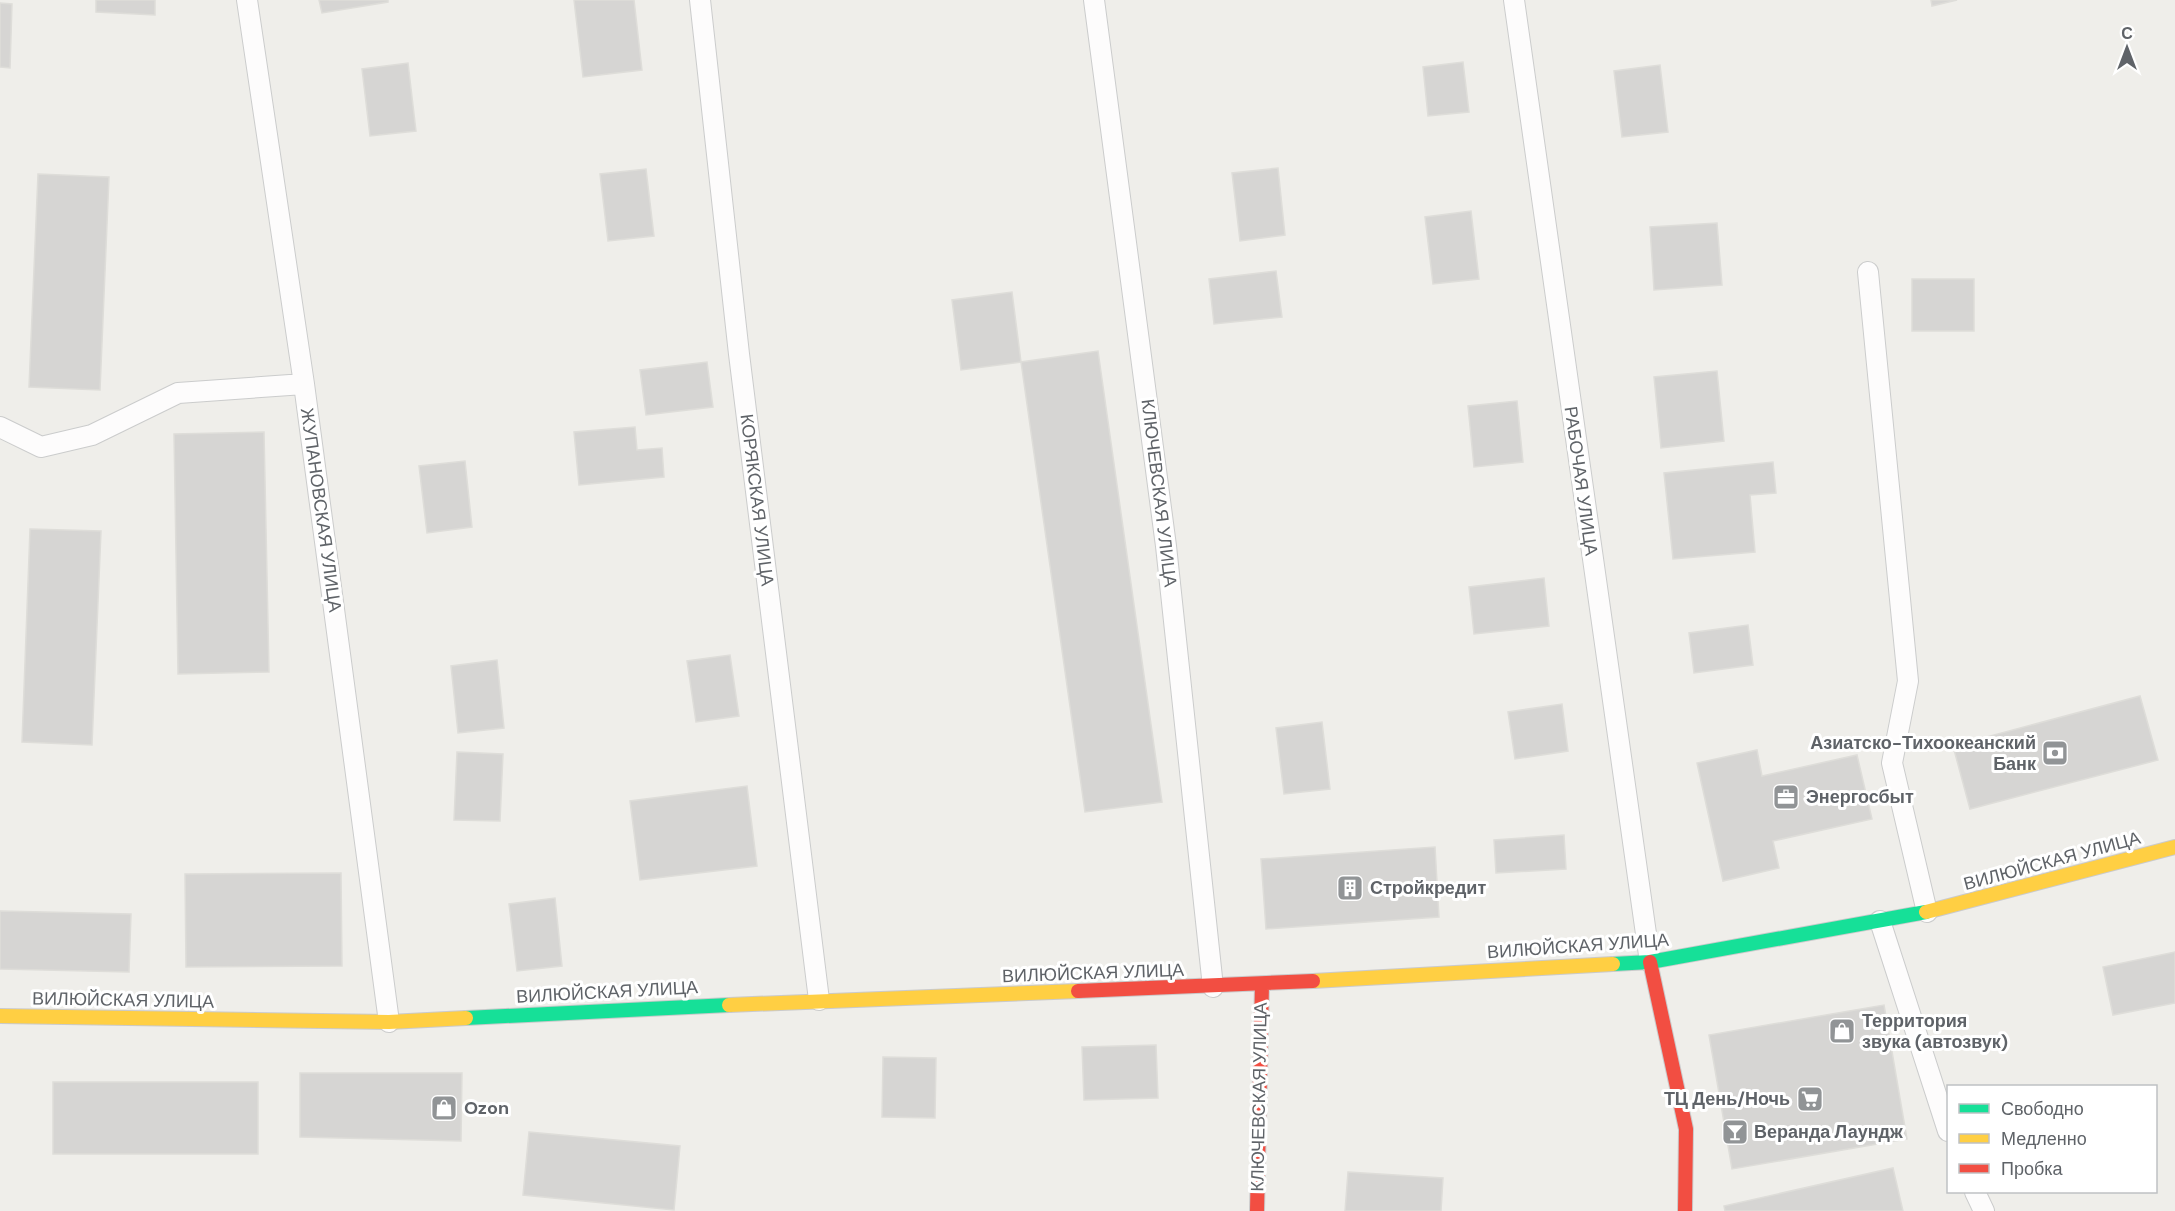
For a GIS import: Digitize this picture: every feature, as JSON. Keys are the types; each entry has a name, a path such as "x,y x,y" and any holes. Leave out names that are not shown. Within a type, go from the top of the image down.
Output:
{"street":[{"name":"ВИЛЮЙСКАЯ УЛИЦА","path":"0,1016 389,1022 819,999 1214,987 1650,962 1927,912 2175,847"},
{"path":"1650,962 1686,1129 1685,1211"},
{"name":"КЛЮЧЕВСКАЯ УЛИЦА","path":"1257,1211 1262,984"}],"lane":[{"name":"ЖУПАНОВСКАЯ УЛИЦА","path":"247,0 304,384 389,1022"},
{"name":"КОРЯКСКАЯ УЛИЦА","path":"700,0 739,354 819,999"},
{"name":"КЛЮЧЕВСКАЯ УЛИЦА","path":"1094,0 1166,546 1214,987"},
{"name":"РАБОЧАЯ УЛИЦА","path":"1514,0 1650,962"},
{"path":"1868,272 1908,681 1892,763 1927,912"},
{"path":"0,428 41,447 92,435 178,393 304,384"},
{"path":"1880,921 1947,1128"},
{"path":"1976,1193 1984,1211"}],"building":[{"path":"96,0 155,0 155,15 96,12"},
{"path":"319,0 388,0 388,2 322,13"},
{"path":"574,0 634,0 642,70 583,77"},
{"path":"1931,0 1957,0 1932,6"},
{"path":"0,3 12,4 10,68 0,67"},
{"path":"1463,62 1469,112 1428,116 1423,67"},
{"path":"408,63 416,131 370,136 362,69"},
{"path":"1660,65 1668,132 1622,137 1614,71"},
{"path":"1278,168 1285,235 1240,241 1232,173"},
{"path":"646,169 654,236 608,241 600,174"},
{"path":"38,174 109,177 100,390 29,387"},
{"path":"1471,211 1479,279 1433,284 1425,217"},
{"path":"1717,223 1722,285 1654,290 1650,227"},
{"path":"1276,271 1282,317 1214,324 1209,279"},
{"path":"1912,279 1974,279 1974,331 1912,331"},
{"path":"1012,292 1021,362 961,370 952,300"},
{"path":"1098,351 1162,802 1085,812 1021,362"},
{"path":"707,362 713,407 646,415 640,370"},
{"path":"1717,371 1724,441 1661,448 1654,377"},
{"path":"1517,401 1523,462 1474,467 1468,406"},
{"path":"635,427 637,450 662,448 664,477 579,485 574,432"},
{"path":"264,432 269,672 178,674 174,434"},
{"path":"465,461 472,527 427,533 419,466"},
{"path":"1773,462 1776,493 1750,495 1755,552 1673,559 1664,473"},
{"path":"30,529 101,531 92,745 22,742"},
{"path":"1544,578 1549,626 1474,634 1469,587"},
{"path":"1748,625 1753,665 1694,673 1689,633"},
{"path":"730,655 739,716 696,722 687,661"},
{"path":"497,660 504,728 458,733 451,666"},
{"name":"Азиатско-Тихоокеанский Банк","path":"2140,696 2158,760 1970,809 1953,746"},
{"path":"1562,704 1568,751 1515,759 1508,712"},
{"path":"1322,722 1330,789 1284,794 1276,728"},
{"name":"Энергосбыт","path":"1757,750 1762,776 1857,755 1872,819 1773,841 1779,868 1723,881 1697,763"},
{"path":"457,752 503,754 500,821 454,820"},
{"path":"747,786 757,866 640,880 630,801"},
{"path":"1564,835 1566,869 1496,873 1494,840"},
{"name":"Стройкредит","path":"1435,847 1439,917 1266,929 1261,859"},
{"path":"341,873 342,966 186,967 185,874"},
{"path":"555,898 562,966 517,971 509,904"},
{"path":"0,911 131,914 129,972 0,969"},
{"path":"2175,952 2175,1003 2113,1015 2103,967"},
{"name":"ТЦ День/Ночь","path":"1884,1005 1907,1139 1732,1169 1709,1035"},
{"path":"1156,1045 1158,1098 1084,1100 1082,1047"},
{"path":"883,1057 936,1058 935,1118 882,1117"},
{"path":"300,1073 462,1073 461,1141 300,1137"},
{"path":"53,1082 258,1082 258,1154 53,1154"},
{"path":"529,1132 680,1146 674,1210 523,1195"},
{"path":"1893,1168 1903,1211 1725,1211 1724,1206"},
{"path":"1348,1172 1443,1178 1441,1211 1345,1211"}],"traffic: fast":[{"path":"1613,964 1650,962 1926,912"},
{"path":"466,1018 729,1005"}],"traffic: slow":[{"path":"1926,912 2175,847"},
{"path":"1313,981 1613,964"},
{"path":"729,1005 1078,991"},
{"path":"0,1016 389,1022 466,1018"}],"traffic: jam":[{"path":"1650,962 1686,1129 1685,1211"},
{"path":"1078,991 1313,981"},
{"path":"1257,1211 1262,984"}],"place":[{"name":"Азиатско-Тихоокеанский Банк","path":"2055,753"},
{"name":"Энергосбыт","path":"1786,797"},
{"name":"Стройкредит","path":"1350,888"},
{"name":"Территория звука (автозвук)","path":"1842,1031"},
{"name":"ТЦ День/Ночь","path":"1810,1099"},
{"name":"Ozon","path":"444,1108"},
{"name":"Веранда Лаундж","path":"1735,1132"}]}
